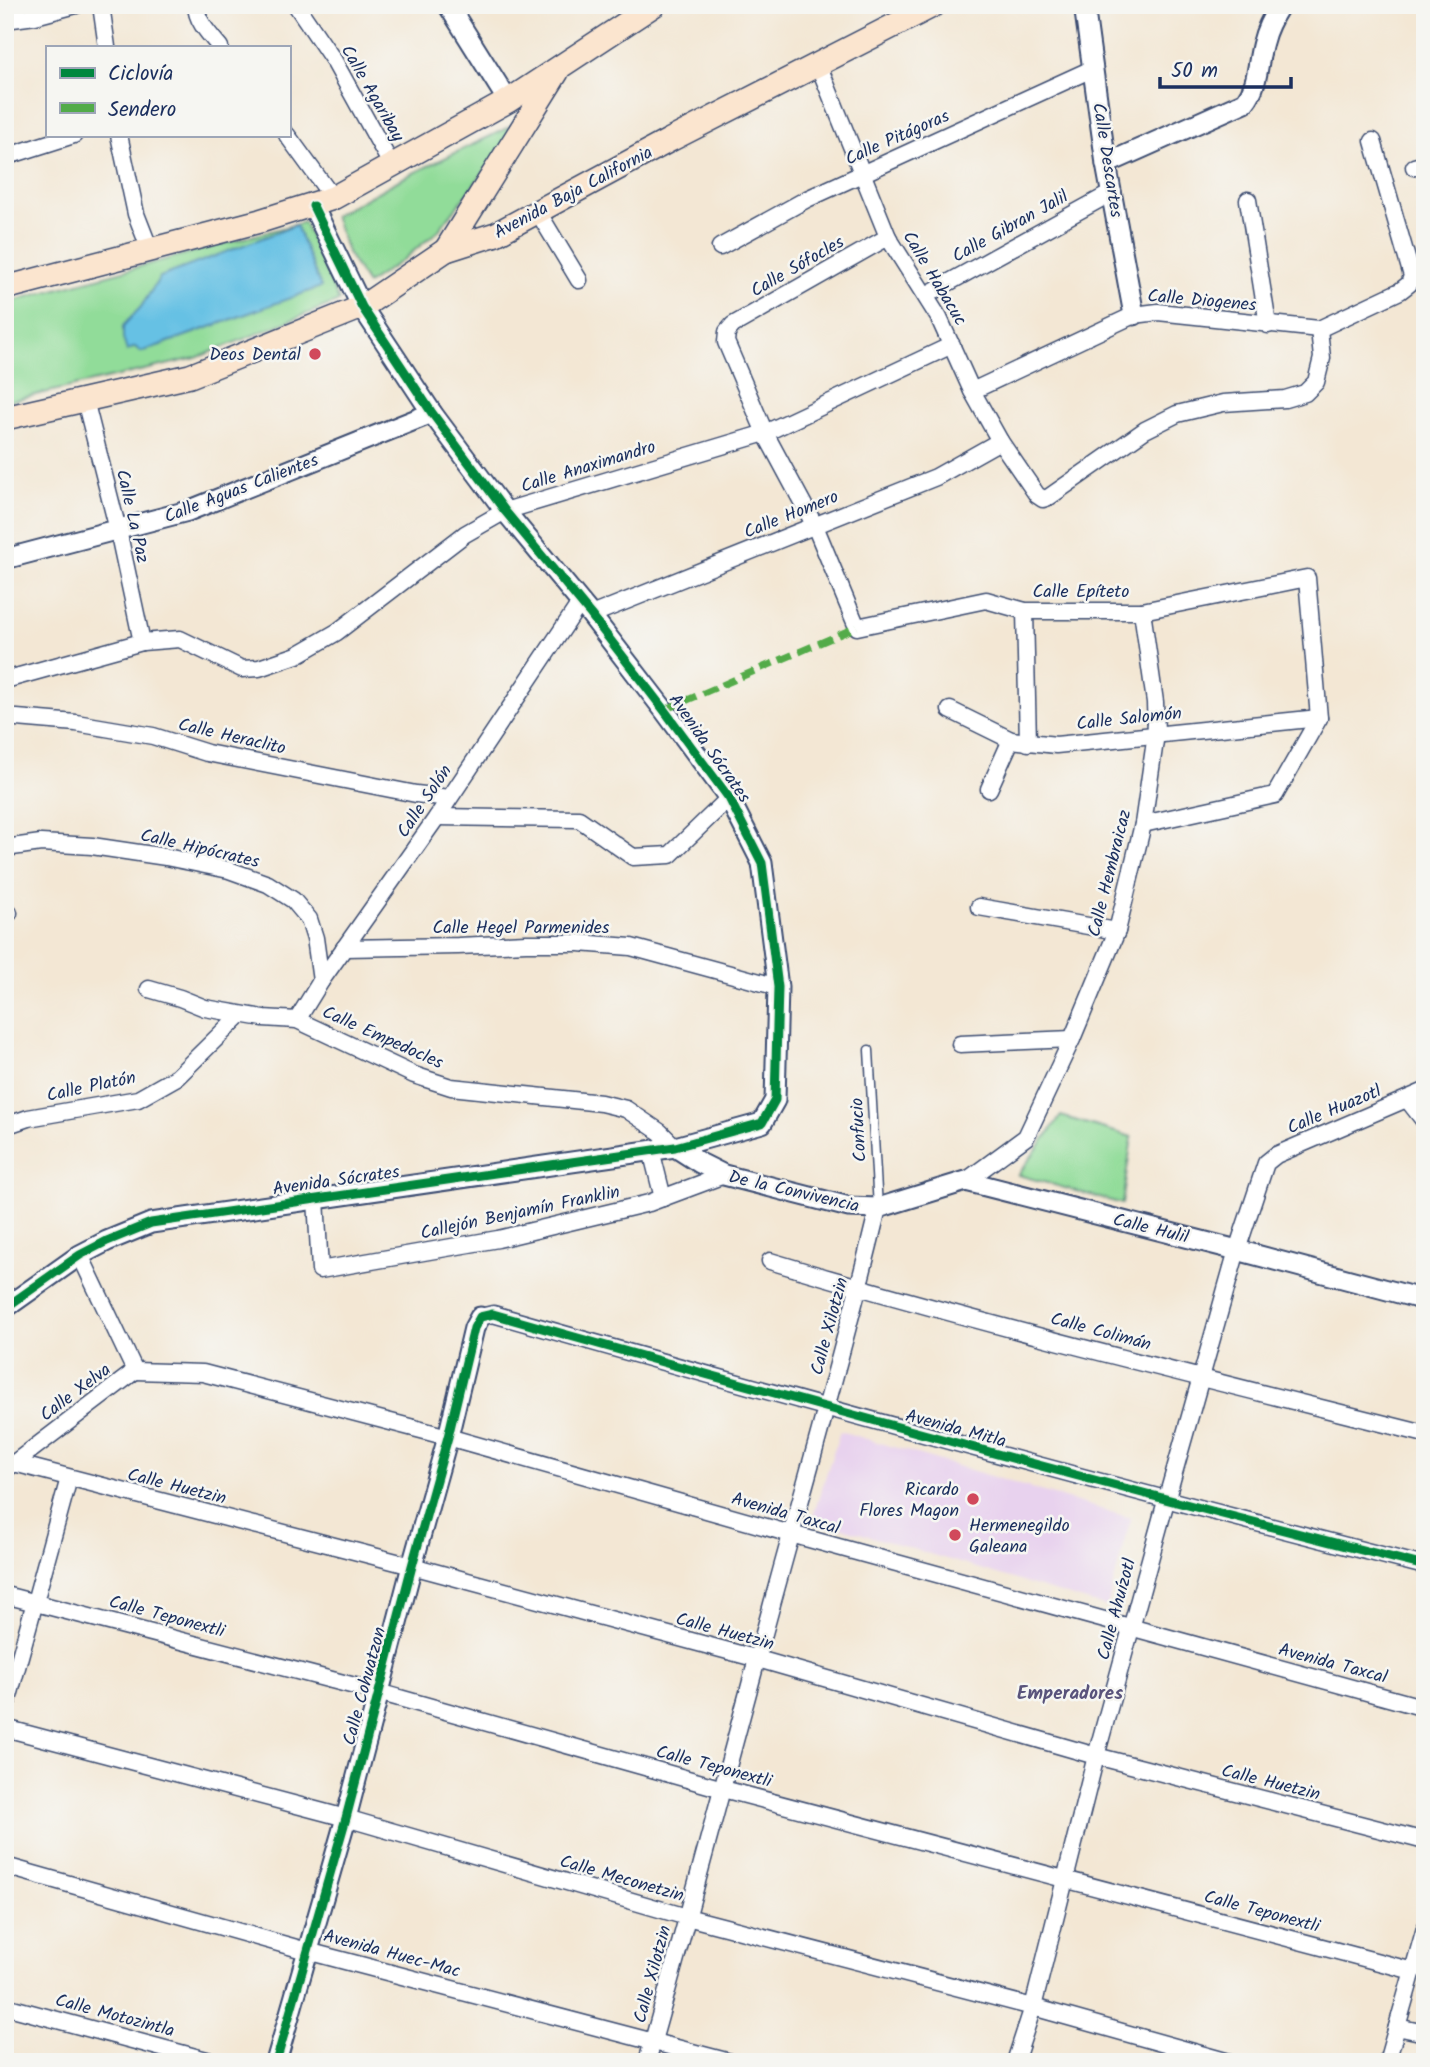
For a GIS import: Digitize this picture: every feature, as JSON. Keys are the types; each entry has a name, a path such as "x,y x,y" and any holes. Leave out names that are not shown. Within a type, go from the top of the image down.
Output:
{"main road":[{"path":"5,289 323,202 508,101 561,64 626,12 654,5"},
{"name":"Avenida Baja California","path":"5,418 190,376 362,307 446,250 496,234 670,140 934,5"},
{"path":"446,250 561,64"}],"street":[{"path":"5,20 76,5"},
{"path":"101,5 107,46"},
{"path":"196,5 196,12 218,46"},
{"name":"Calle Agaribay","path":"296,5 334,61 392,166"},
{"path":"448,5 508,101"},
{"name":"Calle Descartes","path":"1084,5 1107,164 1134,314"},
{"path":"1107,164 1245,102 1256,82 1267,30 1280,5"},
{"name":"Calle Habacuc","path":"818,64 888,237 926,295 972,391 1000,440 1037,495 1043,499 1144,430 1177,414 1223,403 1285,398 1305,393 1316,382 1322,358 1319,329"},
{"name":"Calle Pitágoras","path":"720,247 775,215 1094,68"},
{"path":"5,157 71,136"},
{"path":"119,136 136,214 150,250"},
{"path":"288,136 323,202"},
{"path":"1319,329 1400,291 1409,284 1412,276 1373,141"},
{"name":"Calle Gibran Jalil","path":"926,295 1113,192"},
{"path":"1248,200 1268,325"},
{"name":"Avenida Sócrates","path":"5,1308 80,1255 151,1223 675,1147 762,1123 775,1100 778,987 762,863 729,798 664,709 505,511 432,413 362,307 323,202"},
{"path":"538,212 579,280"},
{"name":"Calle Sófocles","path":"765,433 726,342 727,332 733,324 888,237"},
{"name":"Calle Diogenes","path":"972,391 1134,314 1158,312 1319,329"},
{"name":"Calle Anaximandro","path":"5,680 142,642 180,639 242,669 259,668 297,655 337,632 465,534 505,511 765,433 952,345"},
{"name":"Calle La Paz","path":"85,400 118,530 142,642"},
{"name":"Calle Aguas Calientes","path":"5,559 188,511 432,413"},
{"path":"765,433 815,526"},
{"name":"Calle Homero","path":"585,609 815,526 936,477 1000,440"},
{"name":"Calle Epíteto","path":"815,526 857,626 986,600 1025,611 1142,611 1307,579 1319,718"},
{"name":"Calle Solón","path":"297,1020 321,981 449,798 585,609"},
{"path":"1025,611 1028,743"},
{"name":"Calle Hembraicaz","path":"966,1181 1026,1137 1072,1039 1117,931 1143,824 1156,734 1155,702 1142,611"},
{"name":"Calle Salomón","path":"950,710 1011,740 1056,745 1319,718"},
{"name":"Calle Heraclito","path":"5,717 75,723 153,736 207,753 416,794 449,798"},
{"path":"1143,824 1275,795 1319,718"},
{"path":"989,789 1011,740"},
{"path":"437,817 579,819 633,857 670,855 729,798"},
{"name":"Calle Hipócrates","path":"5,848 41,843 92,846 229,870 268,884 293,900 309,919 315,938 321,981"},
{"path":"979,907 1117,931"},
{"name":"Calle Hegel Parmenides","path":"344,948 526,943 631,947 778,987"},
{"name":"Calle Empedocles","path":"149,989 205,1009 297,1020 414,1075 451,1087 601,1103 626,1110 660,1132 675,1147"},
{"name":"Calle Platón","path":"5,1126 28,1118 138,1099 177,1077 240,1015"},
{"path":"960,1045 1072,1039"},
{"name":"Calle Huazotl","path":"1263,1170 1266,1163 1276,1155 1425,1091"},
{"path":"1407,1099 1425,1122"},
{"name":"De la Convivencia","path":"675,1147 724,1175 849,1207 878,1208"},
{"path":"651,1150 663,1198"},
{"name":"Calle Ahuízotl","path":"1015,2062 1033,2007 1096,1756 1166,1501 1237,1250 1263,1170"},
{"name":"Callejón Benjamín Franklin","path":"316,1199 320,1270 498,1239 649,1203 724,1175"},
{"path":"878,1208 966,1181"},
{"name":"Calle Hulil","path":"966,1181 1425,1300"},
{"name":"Calle Xilotzin","path":"647,2062 827,1409 878,1208"},
{"path":"80,1255 135,1371"},
{"name":"Calle Colimán","path":"770,1261 859,1288 1425,1434"},
{"name":"Avenida Mitla","path":"480,1317 492,1314 1166,1501 1425,1566"},
{"name":"Calle Cohuatzon","path":"275,2062 346,1818 448,1437 474,1328 480,1317"},
{"name":"Avenida Taxcal","path":"135,1371 203,1373 448,1437 1425,1708"},
{"name":"Calle Xelva","path":"10,1466 135,1371"},
{"name":"Calle Huetzin","path":"10,1466 69,1478 412,1566 758,1659 1096,1756 1425,1841"},
{"path":"5,1711 69,1478"},
{"name":"Calle Teponextli","path":"5,1595 378,1692 723,1789 1413,1971"},
{"name":"Calle Meconetzin","path":"5,1728 346,1818 687,1917 1033,2007 1229,2062"},
{"name":"Avenida Huec-Mac","path":"5,1866 307,1951 730,2062"},
{"path":"1387,2062 1425,1928"},
{"name":"Calle Motozintla","path":"5,2006 214,2062"},
{"path":"1397,2026 1425,2034"}],"lane":[{"name":"Confucio","path":"869,1050 878,1208"}],"shaded area":[{"path":"840,1431 1131,1518 1107,1607 812,1519"}],"green space":[{"path":"524,120 438,231 367,284 348,254 334,216 401,179"},
{"path":"304,222 339,301 196,358 5,402 5,303"},
{"path":"1061,1116 1132,1137 1122,1204 1018,1175"}],"water":[{"path":"296,225 321,287 141,352 135,347 127,351 123,326 141,307 160,277"}],"marked path":[{"path":"664,710 857,627"}],"cycle path":[{"path":"5,1308 80,1255 151,1223 675,1147 762,1123 775,1100 778,987 762,863 729,798 591,615 505,511 432,413 362,307 313,206"},
{"path":"276,2062 346,1818 448,1437 474,1328 480,1317 493,1314 958,1443 1425,1566"}],"place":[{"name":"Deos Dental","path":"315,354"},
{"name":"Ricardo Flores Magon","path":"973,1499"},
{"name":"Hermenegildo Galeana","path":"955,1535"}],"district":[{"name":"Emperadores","path":"1070,1692"}]}
